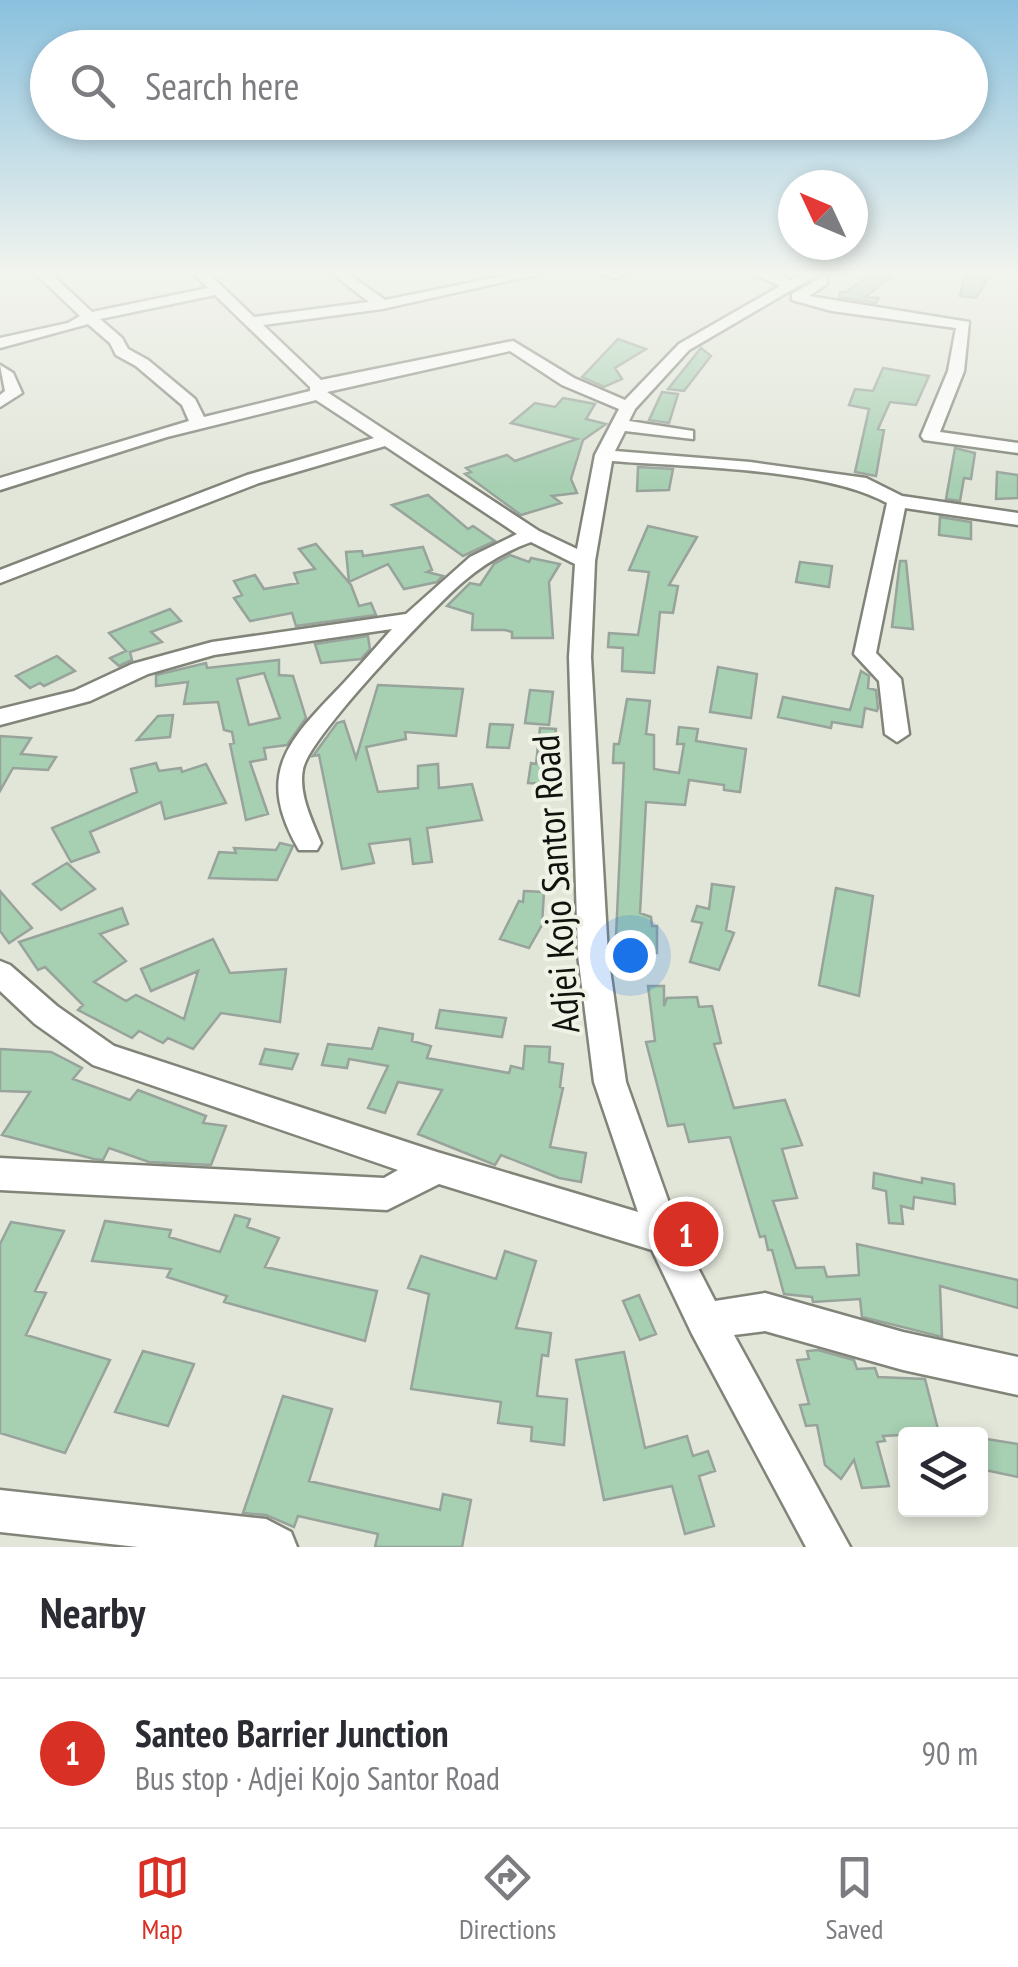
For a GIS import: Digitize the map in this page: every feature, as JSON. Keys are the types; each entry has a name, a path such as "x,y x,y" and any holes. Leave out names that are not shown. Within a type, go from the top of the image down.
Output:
{"street":[{"path":"118,343 121,352 142,362 190,403 199,425"},
{"path":"271,343 318,390 386,440 532,535 585,561"},
{"name":"Adjei Kojo Santor Road","path":"691,343 623,416 604,455 585,561 580,658 593,954 610,1082 664,1237 705,1321 829,1547"},
{"path":"961,343 956,371 930,436 1018,448"},
{"path":"0,484 318,390 513,346 543,370 623,416 687,435"},
{"path":"0,370 7,376 14,394 0,402"},
{"path":"0,577 267,474 386,440"},
{"path":"604,455 750,468 866,484 897,501 1018,519"},
{"path":"897,501 866,654 890,679 898,734"},
{"path":"308,843 292,802 291,765 316,722 413,620 474,563 498,548 532,535"},
{"path":"0,717 82,696 140,669 212,649 413,620"},
{"path":"0,973 46,1015 104,1056 437,1168 664,1237"},
{"path":"0,1174 386,1194 437,1168"},
{"path":"705,1321 764,1312 903,1351 1018,1376"},
{"path":"0,1511 254,1539 276,1547"}],"building":[{"path":"614,343 646,349 615,368 622,379 604,387 582,377"},
{"path":"701,348 711,356 684,391 668,389"},
{"path":"883,368 929,376 916,405 890,402 878,429 884,430 876,476 855,472 869,409 849,405 855,389 873,391"},
{"path":"662,392 678,394 669,423 649,420"},
{"path":"563,398 595,404 586,419 606,424 583,440 571,479 577,493 552,496 561,503 521,515 465,474 471,472 466,468 507,455 515,461 577,439 511,423 535,403 555,407"},
{"path":"955,448 975,453 971,479 964,478 960,501 946,499"},
{"path":"638,467 673,469 669,490 637,491"},
{"path":"997,472 1018,475 1018,498 996,499"},
{"path":"428,495 468,529 473,526 495,541 463,556 392,505"},
{"path":"940,517 971,522 971,539 939,535"},
{"path":"648,526 697,537 669,585 678,586 673,613 660,612 654,673 622,671 623,648 608,647 609,633 638,635 649,572 629,570"},
{"path":"316,544 351,585 359,606 371,603 376,615 296,626 292,613 250,621 234,598 242,595 234,581 255,575 264,589 298,583 294,573 315,569 299,549"},
{"path":"423,547 432,570 427,572 443,576 437,582 404,589 388,564 349,582 346,552 362,551 363,556"},
{"path":"510,555 529,562 531,558 560,564 549,582 553,638 512,638 512,632 505,630 472,630 473,614 447,606 470,583 480,585 494,564"},
{"path":"900,561 906,561 913,629 892,627"},
{"path":"800,562 832,566 829,587 796,582"},
{"path":"170,609 181,621 151,632 162,642 130,652 132,660 119,666 110,658 126,651 109,633"},
{"path":"368,636 370,649 361,659 321,663 315,644"},
{"path":"57,656 75,671 44,686 40,683 30,688 16,676"},
{"path":"279,660 279,675 293,676 306,718 287,745 264,748 266,759 250,762 268,814 246,820 230,744 234,743 232,732 224,730 218,702 184,704 188,682 156,686 156,675 206,663 207,668","holes":["264,673 280,718 249,725 237,679"]},
{"path":"718,667 757,674 751,718 710,712"},
{"path":"861,671 869,676 868,688 876,690 878,708 865,708 862,727 832,722 831,728 778,717 783,697 850,710"},
{"path":"378,685 463,689 456,736 405,732 406,739 366,747 378,792 418,788 418,766 438,764 439,788 472,784 482,820 427,828 432,862 413,864 410,839 369,844 374,863 342,869 319,755 313,756 337,723 344,721 356,758"},
{"path":"530,690 553,692 549,725 525,723"},
{"path":"627,699 650,701 646,734 654,735 654,769 679,773 684,744 677,744 679,727 698,729 696,741 746,749 740,792 724,790 724,785 689,780 685,805 646,802 640,913 651,917 652,926 657,926 657,953 646,953 648,960 615,958 624,763 613,763 614,744 619,744"},
{"path":"173,715 170,737 137,740 158,716"},
{"path":"490,724 513,725 509,748 487,747"},
{"path":"540,728 556,729 549,784 528,783 531,763 536,764"},
{"path":"0,736 31,738 21,754 56,757 48,770 13,768 0,791"},
{"path":"156,763 159,771 181,768 182,772 206,764 226,803 165,819 161,802 90,832 99,852 71,862 52,828 137,792 131,769"},
{"path":"280,843 293,846 277,880 209,878 219,852 236,853 234,848 276,850"},
{"path":"67,863 95,889 61,910 33,884"},
{"path":"712,884 734,887 726,930 734,933 719,970 690,962 702,923 692,921 697,906 709,909"},
{"path":"836,888 873,896 859,996 819,985"},
{"path":"0,891 32,928 9,943 0,931"},
{"path":"524,891 544,892 542,925 529,948 500,939 519,901 523,902"},
{"path":"122,908 128,924 100,934 126,961 94,982 126,1001 136,995 184,1019 198,971 151,991 141,969 213,939 230,973 286,969 280,1022 221,1013 193,1049 168,1038 163,1043 139,1031 132,1038 78,1010 83,1005 45,967 38,970 19,942"},
{"path":"648,986 664,986 664,1006 667,998 697,997 699,1007 712,1006 721,1043 714,1044 734,1108 785,1100 802,1145 782,1149 797,1198 773,1201 796,1268 824,1267 827,1277 859,1275 857,1244 1018,1280 1018,1308 940,1286 942,1337 862,1317 860,1299 813,1302 812,1297 784,1294 772,1250 768,1250 765,1236 760,1237 730,1137 689,1142 684,1124 668,1126 646,1042 655,1041"},
{"path":"440,1010 506,1018 502,1037 436,1028"},
{"path":"379,1028 413,1034 412,1041 431,1046 427,1058 509,1073 511,1066 523,1069 525,1046 550,1047 549,1062 563,1064 563,1088 550,1147 586,1153 581,1182 559,1178 501,1155 495,1165 418,1134 442,1090 398,1082 385,1113 368,1108 388,1066 349,1059 347,1068 322,1065 328,1044 372,1049"},
{"path":"0,1049 51,1052 82,1068 73,1079 130,1100 138,1090 206,1116 203,1123 226,1126 211,1165 149,1162 109,1148 103,1160 94,1159 2,1135 30,1092 0,1091"},
{"path":"265,1049 298,1054 292,1069 260,1064"},
{"path":"874,1173 922,1183 922,1178 954,1184 955,1204 914,1197 913,1209 901,1206 903,1224 889,1223 886,1191 873,1188"},
{"path":"235,1215 250,1219 247,1227 279,1238 265,1267 377,1291 365,1341 224,1302 227,1296 167,1277 171,1269 92,1261 105,1221 171,1230 169,1237 220,1252"},
{"path":"11,1222 64,1231 35,1291 46,1293 26,1335 110,1360 65,1453 0,1433 0,1244"},
{"path":"505,1251 536,1261 516,1328 551,1333 548,1356 542,1355 537,1396 567,1399 564,1445 531,1441 532,1427 498,1423 501,1402 411,1389 429,1294 408,1288 421,1256 496,1279"},
{"path":"639,1295 656,1334 640,1340 623,1301"},
{"path":"818,1350 854,1360 857,1369 875,1368 878,1377 925,1379 937,1427 898,1427 898,1435 883,1436 885,1441 877,1442 889,1486 862,1488 854,1460 841,1479 825,1465 817,1425 806,1426 800,1405 809,1404 797,1360 809,1359 807,1351"},
{"path":"143,1351 194,1364 168,1426 115,1412"},
{"path":"624,1352 645,1448 687,1436 693,1456 708,1451 715,1471 699,1476 714,1526 685,1534 672,1486 604,1500 576,1360"},
{"path":"283,1396 332,1409 309,1481 440,1510 443,1494 471,1500 462,1547 375,1547 378,1534 298,1516 294,1527 266,1515 243,1513"},
{"path":"988,1439 1018,1444 1018,1477 988,1471"}],"place":[{"name":"Santeo Barrier Junction","path":"686,1234"}]}
